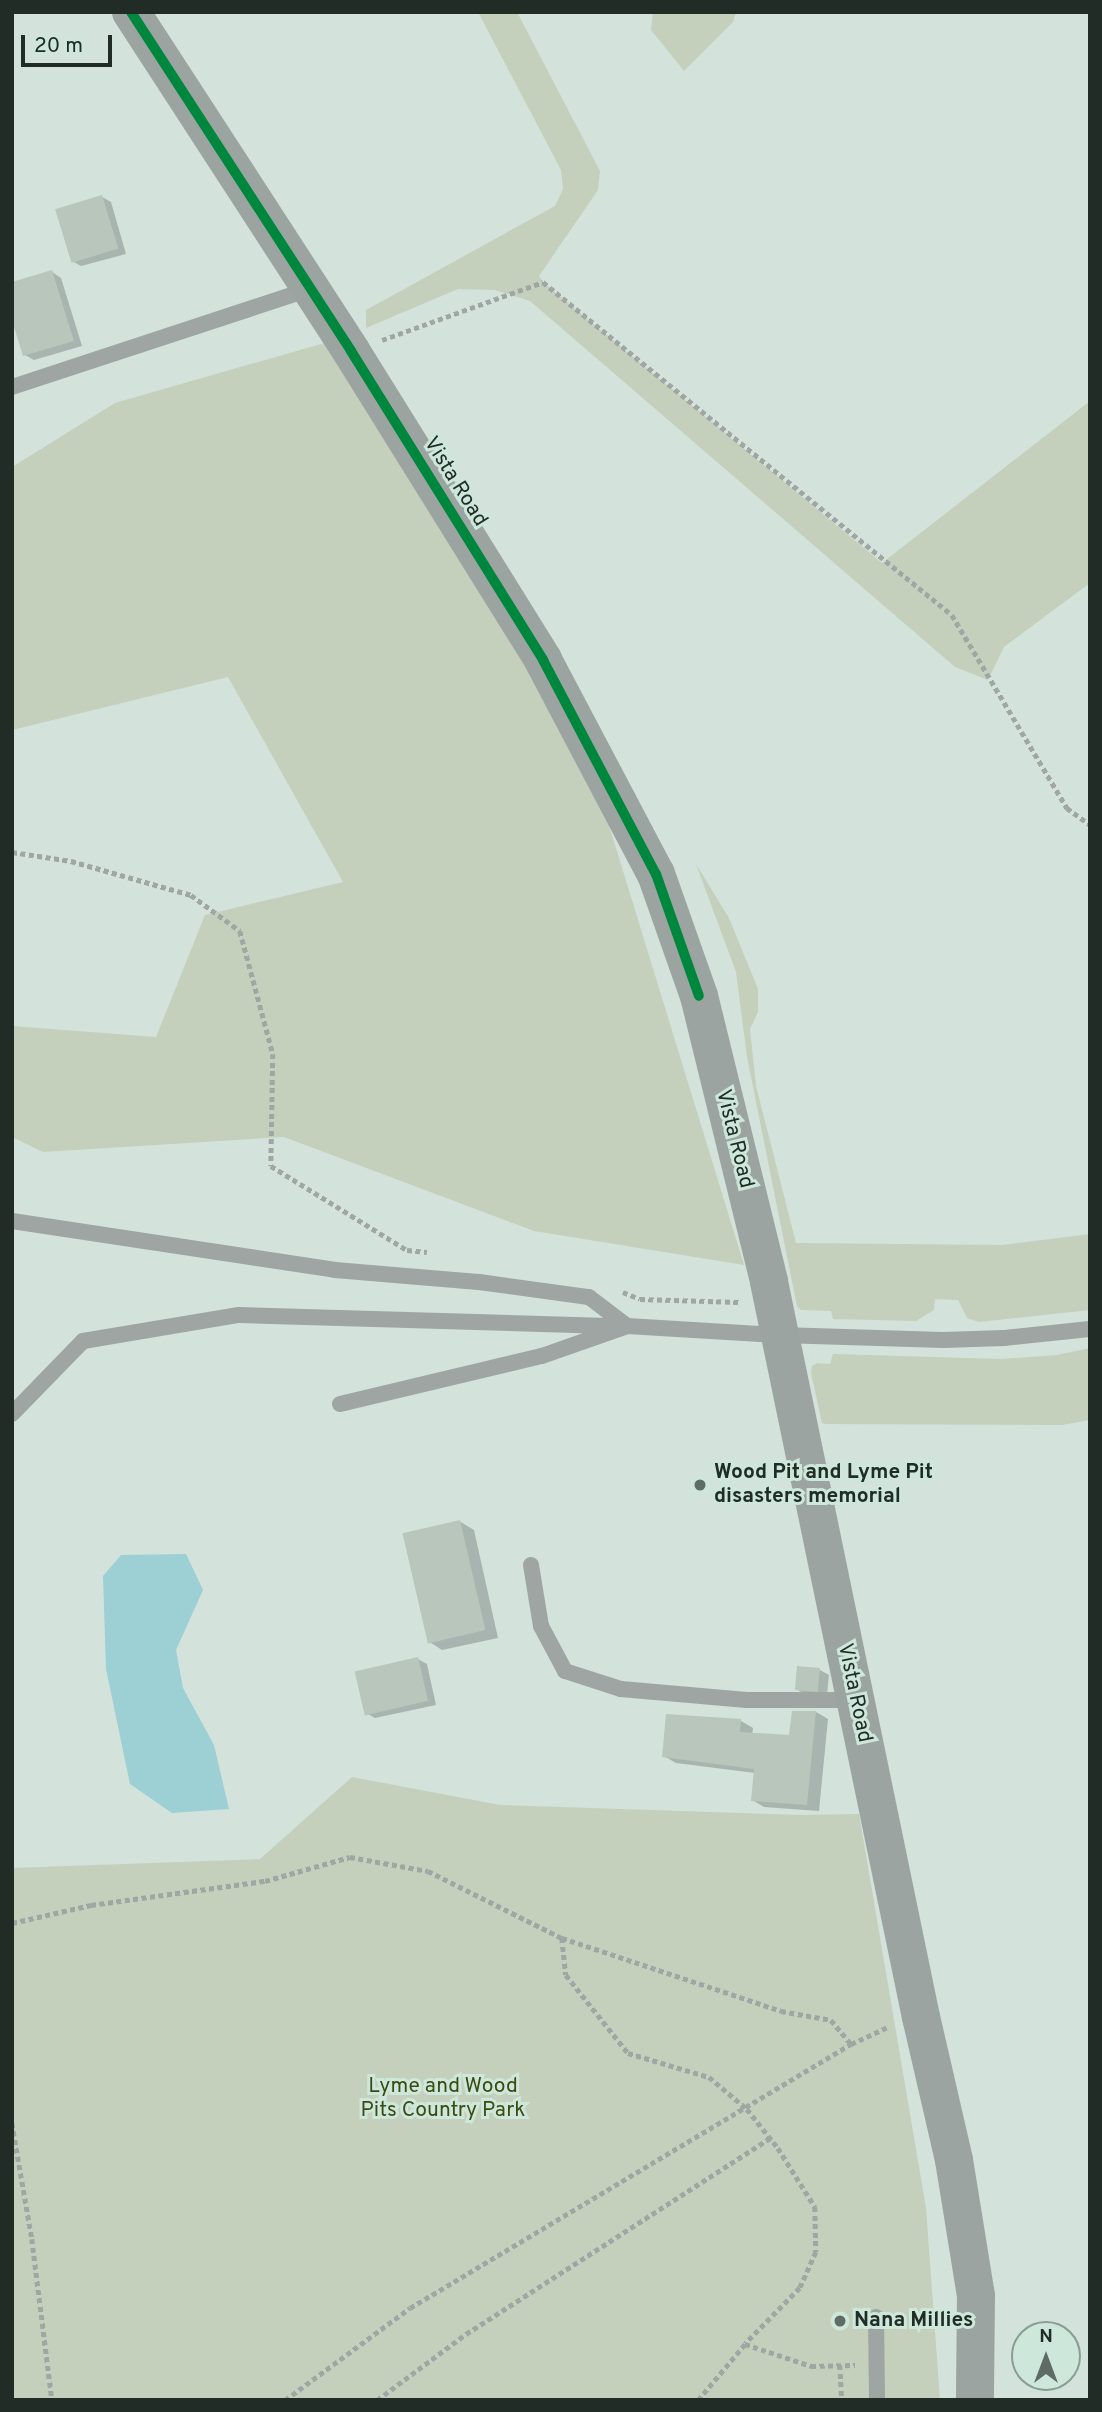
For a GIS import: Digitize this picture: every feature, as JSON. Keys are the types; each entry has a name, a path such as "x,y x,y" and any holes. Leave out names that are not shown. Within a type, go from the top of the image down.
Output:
{"main road":[{"name":"Vista Road","path":"131,12 351,351 543,660 656,874 699,996 780,1335 921,2017 954,2160 976,2295 975,2400"}],"lane":[{"path":"12,387 310,289"},
{"path":"12,1221 335,1270 479,1282 589,1297 627,1326"},
{"path":"12,1414 83,1341 239,1315 627,1326 780,1335 956,1340 1090,1329"},
{"path":"340,1404 542,1356 627,1326"},
{"path":"531,1565 541,1626 565,1671 621,1689 747,1700 856,1700"},
{"path":"876,2317 877,2400"}],"path":[{"path":"351,351 543,282 952,615 1067,808 1090,825"},
{"path":"12,852 71,861 191,895 240,931 273,1054 271,1166 407,1250 434,1253"},
{"path":"617,1290 640,1299 741,1302"},
{"path":"12,1923 91,1905 265,1881 350,1857 428,1871 562,1938 780,2011 831,2021 851,2044"},
{"path":"562,1938 566,1975 628,2053 709,2077 747,2109 770,2138 815,2207 816,2252 800,2288 745,2344 698,2400"},
{"path":"285,2400 410,2308 747,2109 851,2044 894,2025 921,2017"},
{"path":"12,2123 32,2239 52,2400"},
{"path":"377,2400 466,2334 770,2138"},
{"path":"745,2344 811,2366 877,2365"},
{"path":"840,2365 842,2400"}],"green space":[{"path":"478,12 517,12 600,171 598,190 539,276 543,282 882,563 1090,401 1090,583 1004,647 988,680 955,667 530,301 495,290 458,289 366,328 366,310 555,206 563,189 561,170"},
{"path":"653,12 736,12 733,22 684,71 651,30"},
{"path":"328,342 577,721 744,1265 534,1231 284,1137 43,1152 12,1137 12,1026 156,1037 205,915 343,882 228,677 12,730 12,467 115,403"},
{"path":"696,864 729,918 758,989 758,1012 750,1029 756,1086 796,1243 1003,1245 1090,1234 1090,1310 979,1322 967,1318 958,1300 935,1299 934,1310 916,1321 833,1319 831,1311 801,1310 797,1306 747,1057 736,972"},
{"path":"1090,1348 1090,1420 1062,1425 826,1424 822,1423 811,1373 812,1366 817,1363 830,1364 833,1354 1001,1359 1057,1355"},
{"name":"Lyme and Wood Pits Country Park","path":"352,1777 500,1805 801,1815 859,1814 926,2208 940,2400 12,2400 12,1868 260,1859"}],"water":[{"path":"186,1554 203,1590 176,1650 183,1688 214,1745 229,1809 172,1813 130,1784 106,1669 103,1576 121,1555"}],"building":[{"path":"102,195 118,249 72,263 55,209"},
{"path":"52,270 74,341 23,356 12,320 12,282"},
{"path":"460,1520 485,1630 428,1643 403,1533"},
{"path":"418,1657 428,1701 365,1715 355,1672"},
{"path":"797,1666 820,1668 818,1692 795,1690"},
{"path":"792,1711 816,1711 807,1805 751,1801 754,1769 662,1757 666,1714 741,1719 740,1732 789,1735"}],"cycle path":[{"path":"131,12 351,351 543,660 656,874 699,996"}],"place":[{"name":"Wood Pit and Lyme Pit disasters memorial","path":"700,1485"},
{"name":"Nana Millies","path":"840,2321"}]}
